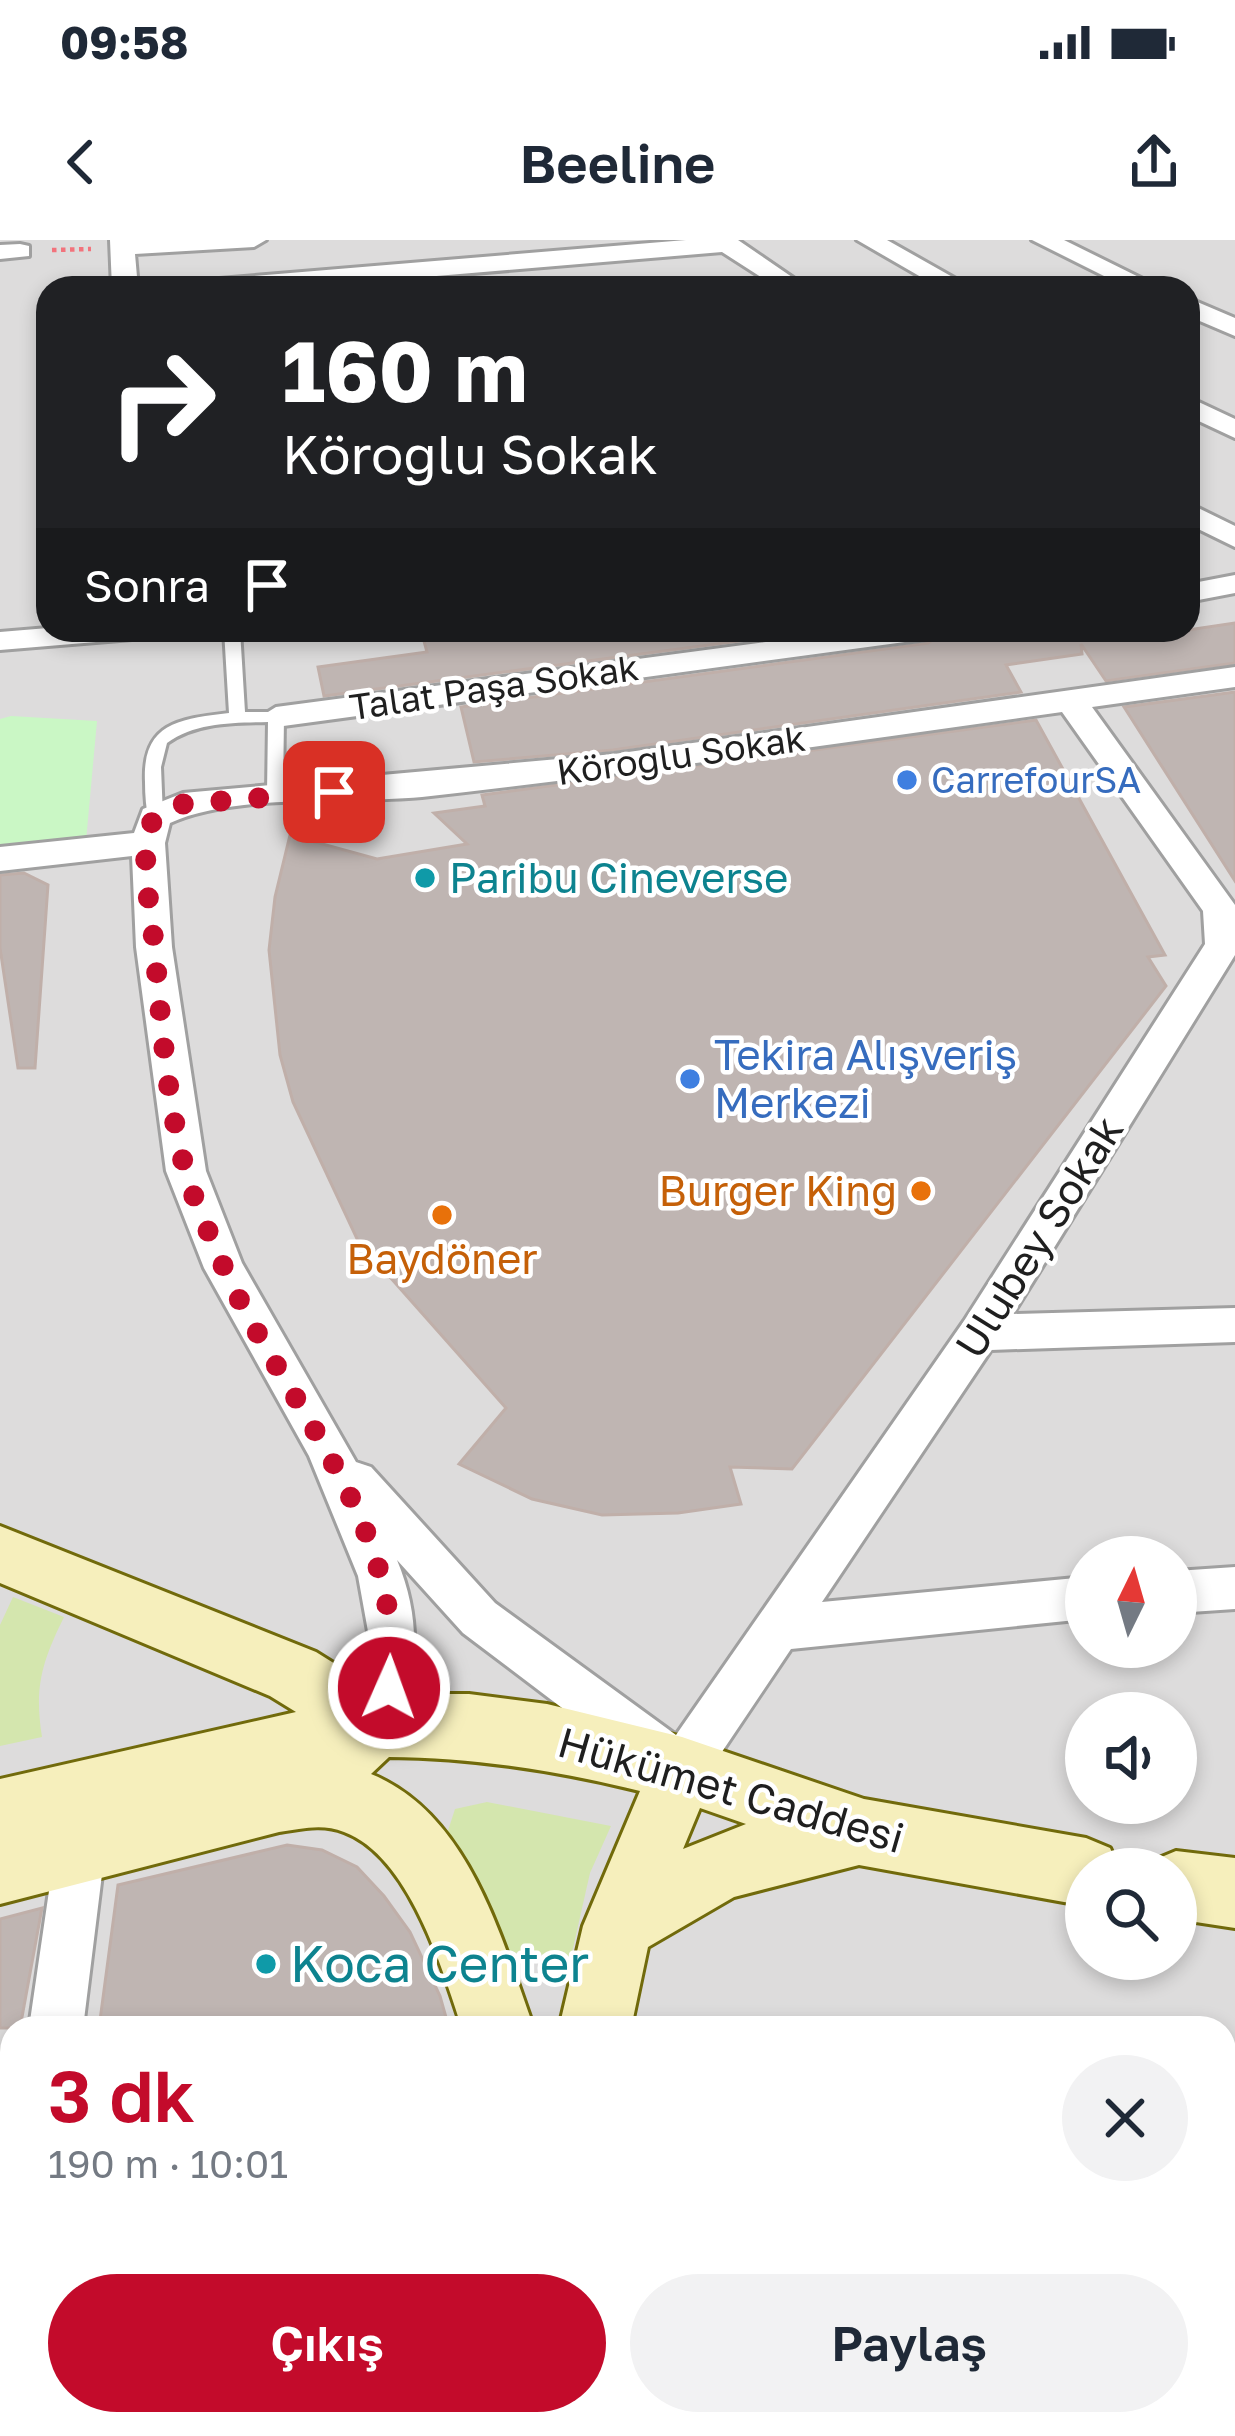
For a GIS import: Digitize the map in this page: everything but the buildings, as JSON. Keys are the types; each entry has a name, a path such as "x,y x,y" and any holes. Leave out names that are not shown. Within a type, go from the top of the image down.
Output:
{"main road":[{"path":"0,1554 293,1674 375,1725 331,1767 279,1798"},
{"name":"Hükümet Caddesi","path":"0,1812 375,1725 469,1726 547,1736 682,1768 864,1833 1065,1868"},
{"path":"598,2016 618,1926 682,1768"},
{"path":"0,1870 279,1798 325,1794 355,1800 410,1838 439,1884 492,2016"},
{"path":"618,1926 693,1877 732,1860 782,1844 864,1833"},
{"path":"1197,1888 1235,1893"}],"street":[{"path":"124,276 122,244 254,240"},
{"path":"868,240 936,276"},
{"path":"1044,240 1122,276"},
{"path":"342,276 723,242 776,276"},
{"path":"1200,312 1235,328"},
{"path":"1200,411 1235,430"},
{"path":"1210,516 1235,538"},
{"path":"1200,591 1235,584"},
{"path":"0,641 36,638"},
{"name":"Talat Paşa Sokak","path":"276,717 837,642"},
{"name":"Köroğlu Sokak","path":"0,859 151,830 183,804 614,765 1235,677"},
{"name":"Ulubey Sokak","path":"682,1768 733,1690 782,1628 979,1333 1223,945 1229,923 1069,699"},
{"path":"151,830 163,1032 186,1171 224,1268 328,1448 381,1576 394,1648 389,1688 375,1725"},
{"path":"979,1333 1235,1324"},
{"path":"328,1448 415,1552 479,1618 682,1768"},
{"path":"1197,1591 1235,1588"},
{"path":"782,1628 1065,1600"},
{"path":"58,2016 80,1850"}],"lane":[{"path":"233,642 237,718"},
{"path":"151,830 154,749 160,739 182,726 276,717 275,794"}],"path":[{"path":"10,252 122,244"}],"shaded area":[{"path":"0,240 1235,240 1235,2016 0,2016"}],"green space":[{"path":"0,719 97,721 86,841 0,851"},
{"path":"13,1597 64,1617 42,1675 42,1737 0,1746 0,1625"},
{"path":"487,1802 611,1826 590,1873 571,1957 504,1952 480,1896 443,1846 455,1809"}],"place":[{"name":"CarrefourSA","path":"907,780"},
{"name":"Paribu Cineverse","path":"425,878"},
{"name":"Tekira Alışveriş Merkezi","path":"690,1079"},
{"name":"Burger King","path":"921,1191"},
{"name":"Baydöner","path":"442,1215"},
{"name":"Koca Center","path":"266,1964"}],"route":[{"path":"334,792 183,804 154,818 148,828 151,897 163,1032 186,1171 224,1268 328,1448 381,1576 394,1648 389,1688"}]}
